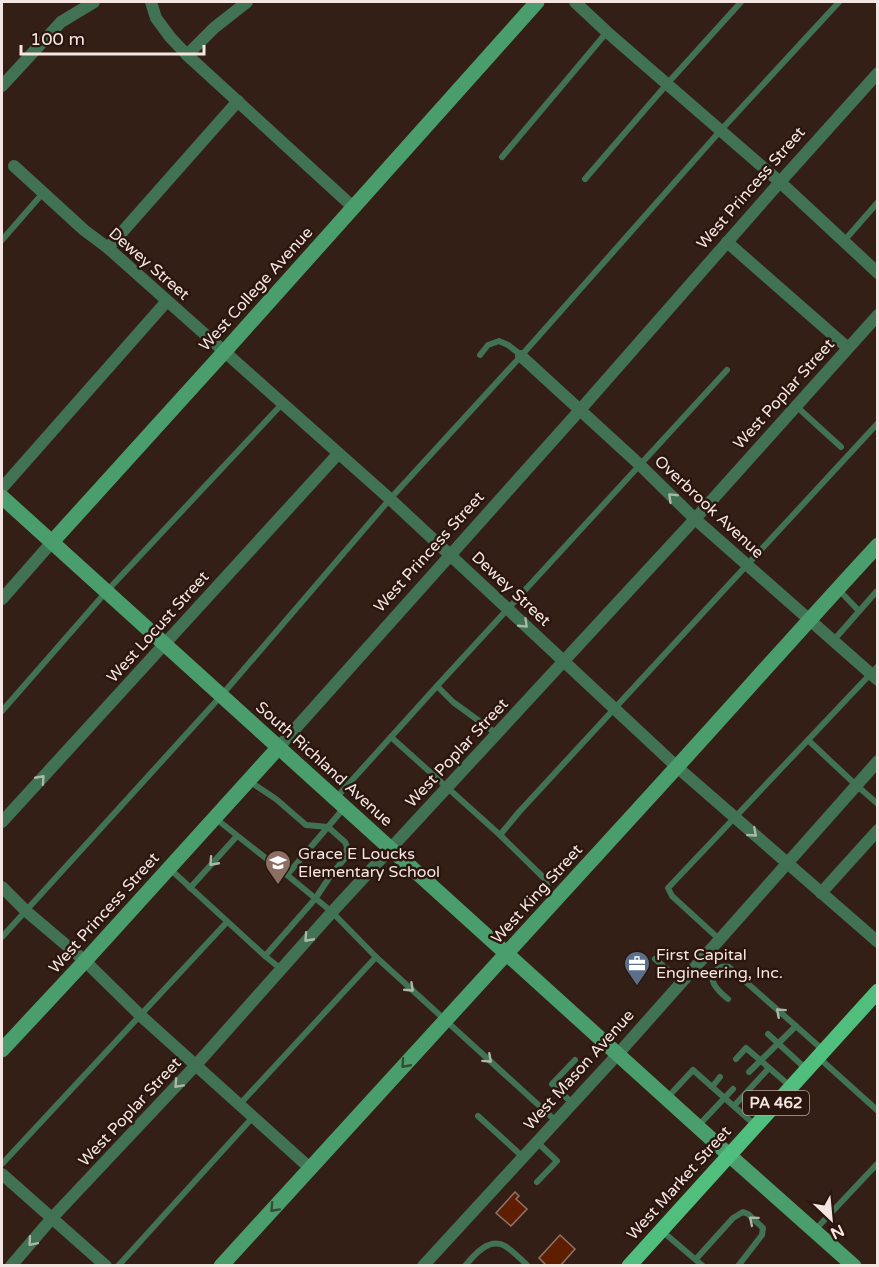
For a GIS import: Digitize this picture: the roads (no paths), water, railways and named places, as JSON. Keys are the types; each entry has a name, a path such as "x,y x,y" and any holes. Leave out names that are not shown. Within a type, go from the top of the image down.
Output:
{"main road":[{"name":"West Market Street","path":"629,1266 878,992"}],"street":[{"path":"2,86 61,22 94,2"},
{"path":"151,2 156,18 187,55 353,207"},
{"path":"187,55 214,28 247,2"},
{"name":"West College Avenue","path":"2,599 537,2"},
{"path":"575,2 780,182 878,273"},
{"name":"West Princess Street","path":"2,1050 86,961 278,748 878,73"},
{"path":"108,248 238,101"},
{"name":"Dewey Street","path":"14,166 390,499 677,767 878,942"},
{"path":"727,242 848,348"},
{"path":"2,488 167,301"},
{"name":"West Poplar Street","path":"11,1266 52,1218 196,1065 332,912 695,519 878,315"},
{"name":"Overbrook Avenue","path":"521,356 746,565 833,641 875,673"},
{"name":"West Locust Street","path":"2,822 338,454"},
{"name":"South Richland Avenue","path":"2,497 854,1266"},
{"name":"West King Street","path":"222,1266 878,545"},
{"name":"West Mason Avenue","path":"423,1266 618,1054 878,761"},
{"path":"821,893 878,830"},
{"path":"2,887 26,911 86,961 141,1016 311,1169"},
{"path":"2,1174 106,1266"}],"lane":[{"path":"585,179 741,2"},
{"path":"2,937 221,696 390,499 838,2"},
{"path":"502,157 607,32"},
{"path":"2,240 43,193"},
{"path":"844,241 878,202"},
{"path":"480,355 488,345 499,341 521,356"},
{"path":"287,875 328,827 340,803 391,737 727,370"},
{"path":"2,711 106,591 282,404"},
{"path":"796,406 841,447"},
{"path":"500,835 878,423"},
{"path":"837,589 860,611"},
{"path":"833,641 876,592"},
{"path":"718,939 672,896 668,888 875,673"},
{"path":"436,686 453,702 497,734"},
{"path":"391,737 500,835 549,883"},
{"path":"808,740 878,804"},
{"path":"248,780 276,799 306,825 328,827 345,842 346,857 315,899 265,956"},
{"path":"215,818 332,912 376,957 556,1121"},
{"path":"190,888 237,836"},
{"path":"169,868 281,969"},
{"path":"2,1164 227,922"},
{"path":"239,1105 376,957"},
{"path":"655,959 681,981"},
{"path":"728,999 715,987 713,980 714,973 723,966 729,967 795,1026 878,1111"},
{"path":"749,1072 795,1026"},
{"path":"768,1034 806,1069"},
{"path":"736,1059 746,1048 791,1086"},
{"path":"572,1103 552,1084 575,1059"},
{"path":"734,1106 769,1068"},
{"path":"667,1098 693,1070 756,1125"},
{"path":"712,1087 720,1077"},
{"path":"698,1126 733,1089"},
{"path":"478,1116 523,1157"},
{"path":"118,1266 253,1117"},
{"path":"536,1142 557,1161 537,1182"},
{"path":"814,1231 878,1163"},
{"path":"696,1259 733,1218 743,1212 763,1228 762,1235 738,1266"},
{"path":"661,1230 703,1266"},
{"path":"465,1266 479,1250 494,1244 504,1245 528,1266"}],"place":[{"name":"Grace E Loucks Elementary School","path":"278,886"},
{"name":"First Capital Engineering, Inc.","path":"637,987"}]}
